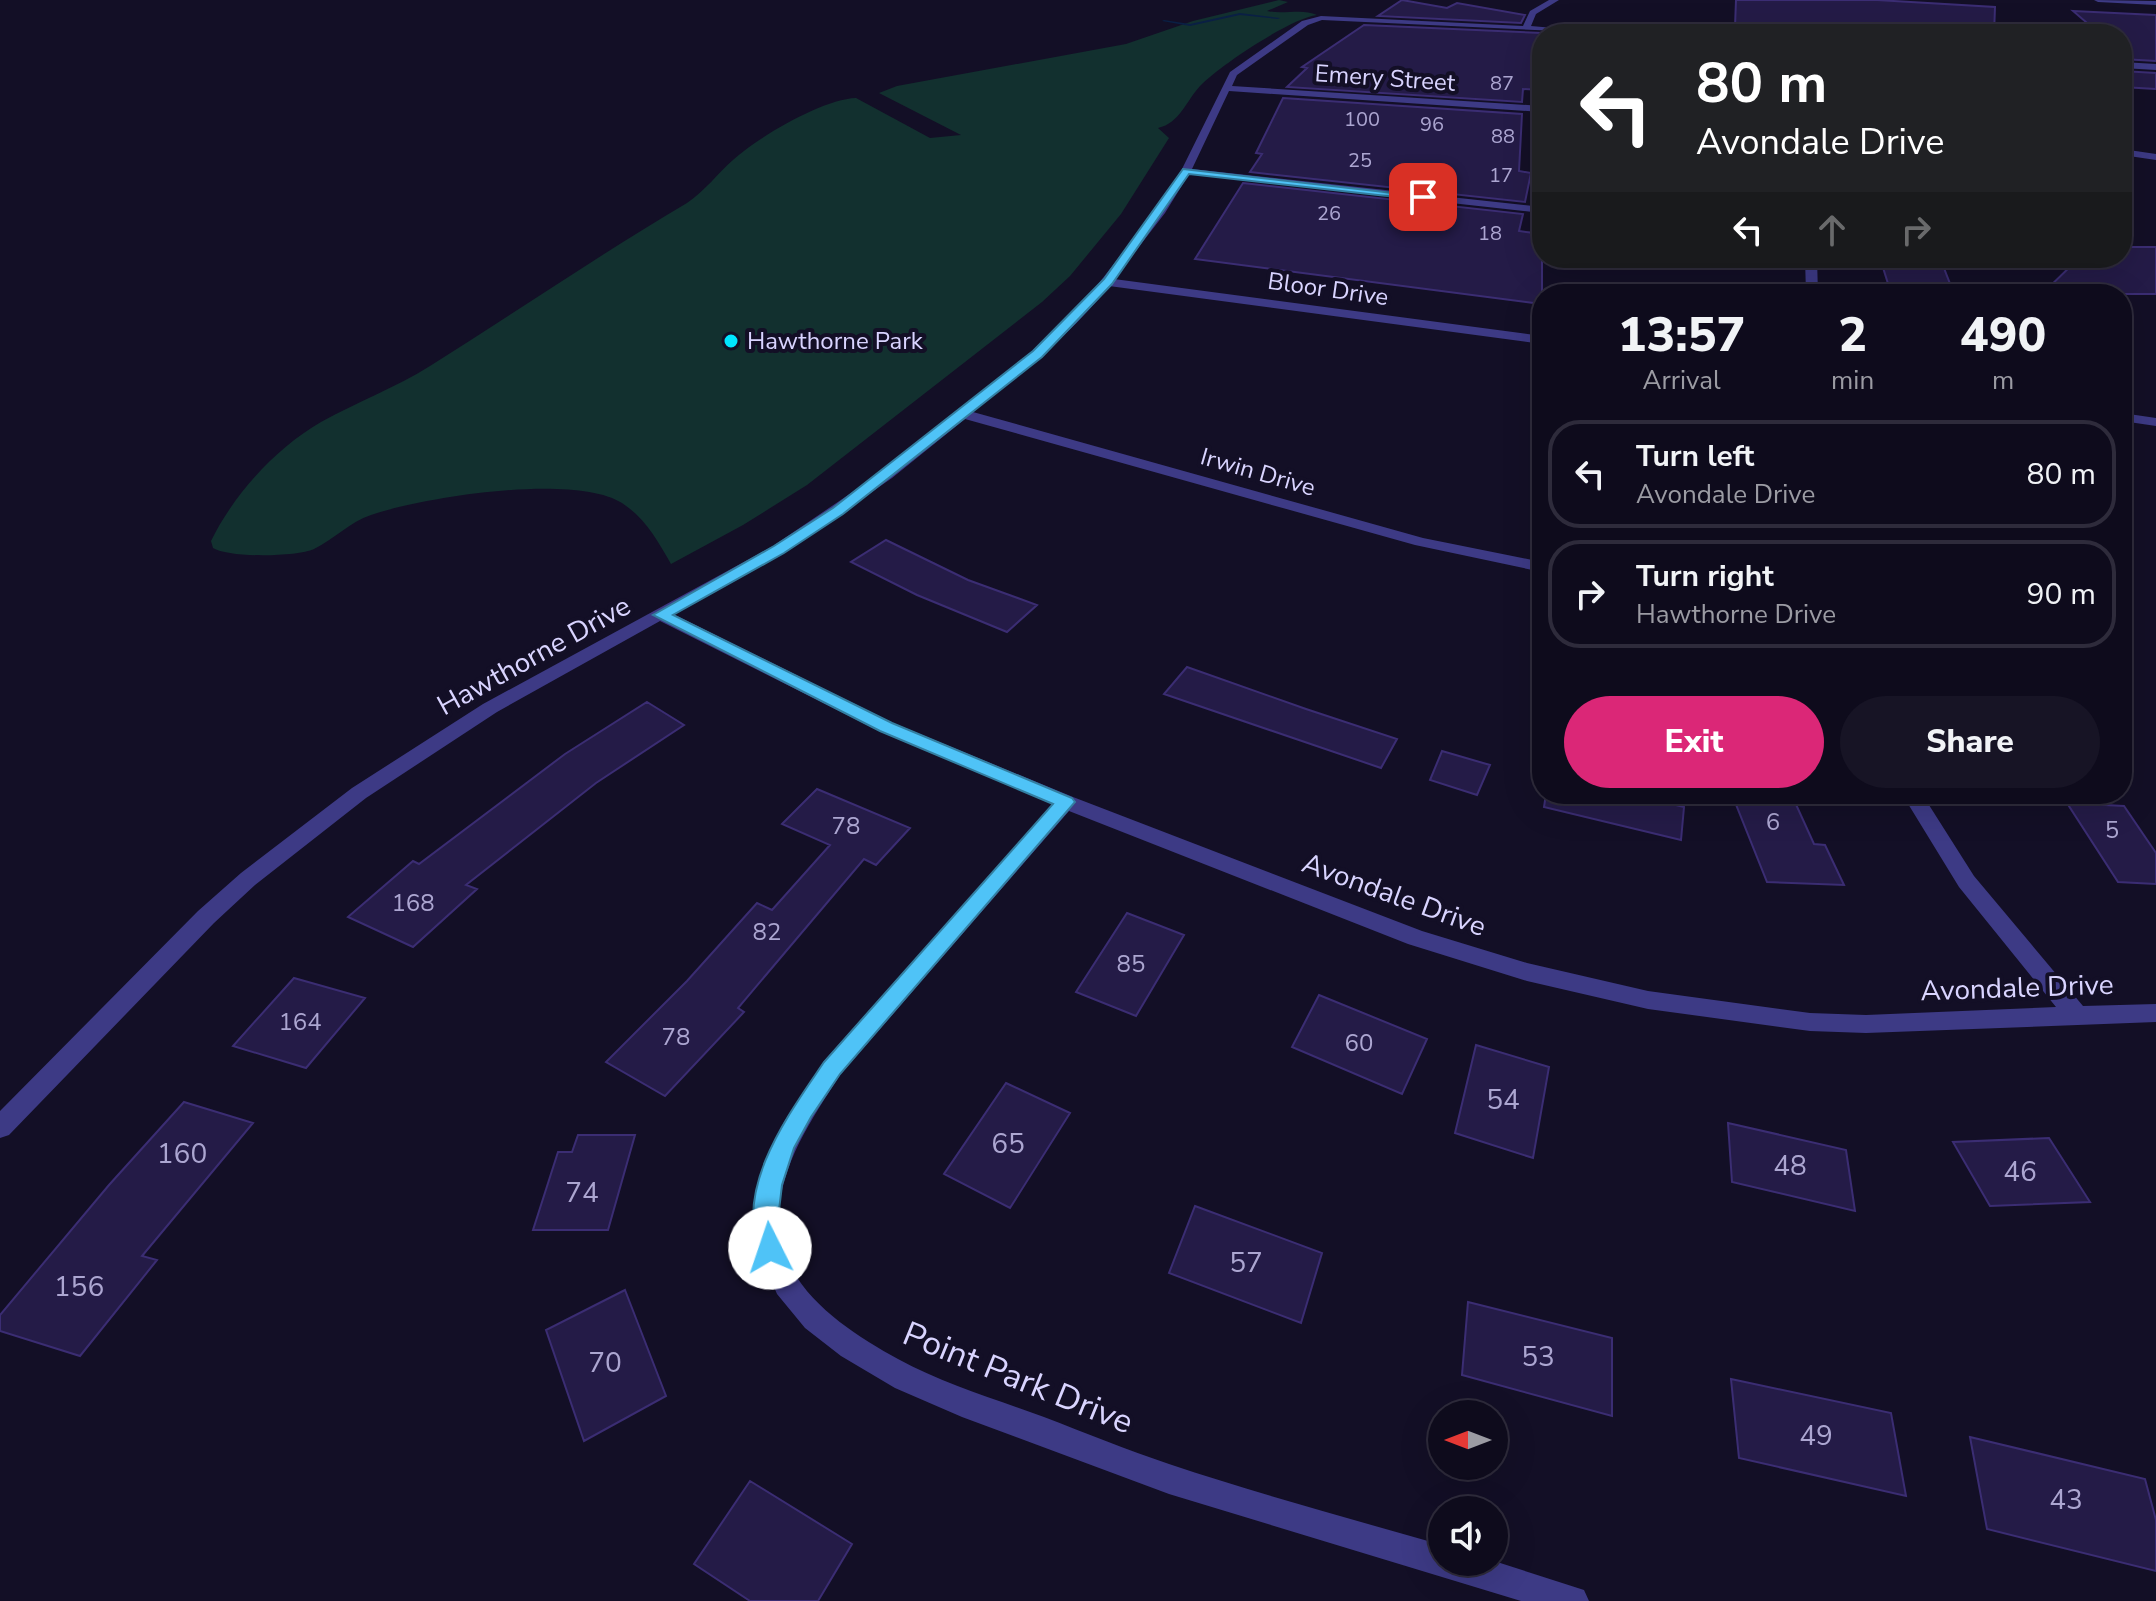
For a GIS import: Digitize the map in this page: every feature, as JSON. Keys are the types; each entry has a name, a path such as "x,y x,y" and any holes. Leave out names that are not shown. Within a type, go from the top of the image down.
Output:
{"street":[{"path":"1532,28 1526,28 1533,13 1555,0"},
{"path":"2098,0 2156,3"},
{"name":"Hawthorne Drive","path":"0,1127 153,968 248,879 295,840 422,750 490,708 779,549 838,511 1037,354 1108,282 1186,171 1225,88 1239,69 1305,23 1328,18 1526,28"},
{"path":"2132,66 2156,67"},
{"name":"Emery Street","path":"1225,88 1532,108"},
{"path":"2132,153 2156,157"},
{"path":"1186,171 1532,209"},
{"name":"Bloor Drive","path":"1108,282 1532,339"},
{"name":"Irwin Drive","path":"963,414 1421,542 1532,565"},
{"path":"2132,418 2156,422"},
{"name":"Avondale Drive","path":"661,615 886,727 1066,802 1416,938 1527,972 1648,1000 1755,1016 1852,1024 2156,1013"},
{"name":"Point Park Drive","path":"1066,802 832,1068 803,1111 783,1145 770,1185 766,1219 770,1248 782,1276 803,1307 837,1337 888,1370 951,1398 1168,1478 1428,1557"},
{"path":"1918,804 1961,872 2077,1016"},
{"name":"Point Park Drive","path":"1490,1576 1573,1601"}],"green space":[{"name":"Hawthorne Park","path":"1279,0 1288,2 1267,11 1317,15 1274,34 1209,77 1172,121 1158,128 1169,138 1121,214 1070,276 1042,302 807,485 743,525 671,564 650,530 622,503 600,494 570,490 498,491 395,508 363,518 305,552 247,555 213,548 211,541 220,523 244,490 272,459 304,433 430,366 687,203 744,151 809,112 856,98 930,138 961,135 879,93 897,86 1126,44 1193,21"}],"building":[{"path":"1402,0 1447,8 1457,3 1525,15 1521,23 1378,16"},
{"path":"1736,0 1877,0 1995,7 1994,24 1735,24"},
{"path":"2073,11 2156,15 2156,61 2132,60 2132,24 2088,24"},
{"path":"1364,25 1532,33 1532,89 1523,89 1522,102 1287,87 1307,68 1302,67"},
{"path":"2132,72 2156,73 2156,89 2132,88"},
{"path":"1283,98 1522,114 1519,171 1531,173 1525,202 1250,172 1262,154 1256,153"},
{"path":"1243,183 1523,214 1519,231 1532,233 1532,268 1542,268 1542,284 1532,284 1532,303 1195,259"},
{"path":"2132,247 2156,247 2156,294 2132,294 2132,284 2052,284 2069,268 2132,268"},
{"path":"1883,268 1944,268 1950,284 1888,284"},
{"path":"886,540 968,580 1037,605 1007,632 917,595 851,562"},
{"path":"1187,667 1397,739 1381,768 1164,694"},
{"path":"647,702 684,725 596,783 466,885 477,889 413,947 348,917 413,861 419,864 565,754"},
{"path":"1442,751 1490,765 1477,795 1430,780"},
{"path":"817,789 910,828 876,865 864,859 738,1008 744,1012 665,1096 606,1062 687,981 757,903 772,910 830,845 782,824"},
{"path":"1544,804 1672,804 1684,807 1681,840 1544,807"},
{"path":"1736,804 1796,804 1814,844 1825,845 1844,885 1767,882"},
{"path":"2068,804 2124,806 2156,853 2156,884 2118,882"},
{"path":"1127,913 1184,935 1136,1016 1076,992"},
{"path":"294,978 365,998 306,1068 233,1046"},
{"path":"1319,995 1427,1039 1402,1094 1292,1047"},
{"path":"1476,1045 1549,1067 1533,1158 1455,1133"},
{"path":"1006,1083 1070,1113 1010,1208 944,1174"},
{"path":"184,1102 253,1123 142,1256 157,1260 80,1356 0,1331 0,1315 109,1185"},
{"path":"1728,1123 1846,1150 1855,1211 1732,1182"},
{"path":"578,1135 635,1135 608,1230 533,1230 558,1152 572,1152"},
{"path":"2049,1138 2090,1202 1990,1206 1953,1142"},
{"path":"1195,1206 1322,1253 1301,1323 1169,1273"},
{"path":"625,1290 666,1396 584,1441 546,1330"},
{"path":"1468,1302 1612,1338 1612,1416 1462,1375"},
{"path":"1731,1379 1891,1413 1906,1496 1739,1458"},
{"path":"1970,1437 2145,1479 2156,1520 2156,1571 1987,1529"},
{"path":"750,1481 852,1544 818,1601 750,1601 694,1564"}],"waterway":[{"path":"1164,21 1190,25 1240,14 1278,18"}],"place":[{"name":"Hawthorne Park","path":"731,341"}],"route":[{"path":"770,1248 766,1219 770,1185 783,1145 803,1111 832,1068 1066,802 886,727 661,615 779,549 838,511 927,444 1037,354 1108,282 1161,211 1186,171 1423,197"}]}
